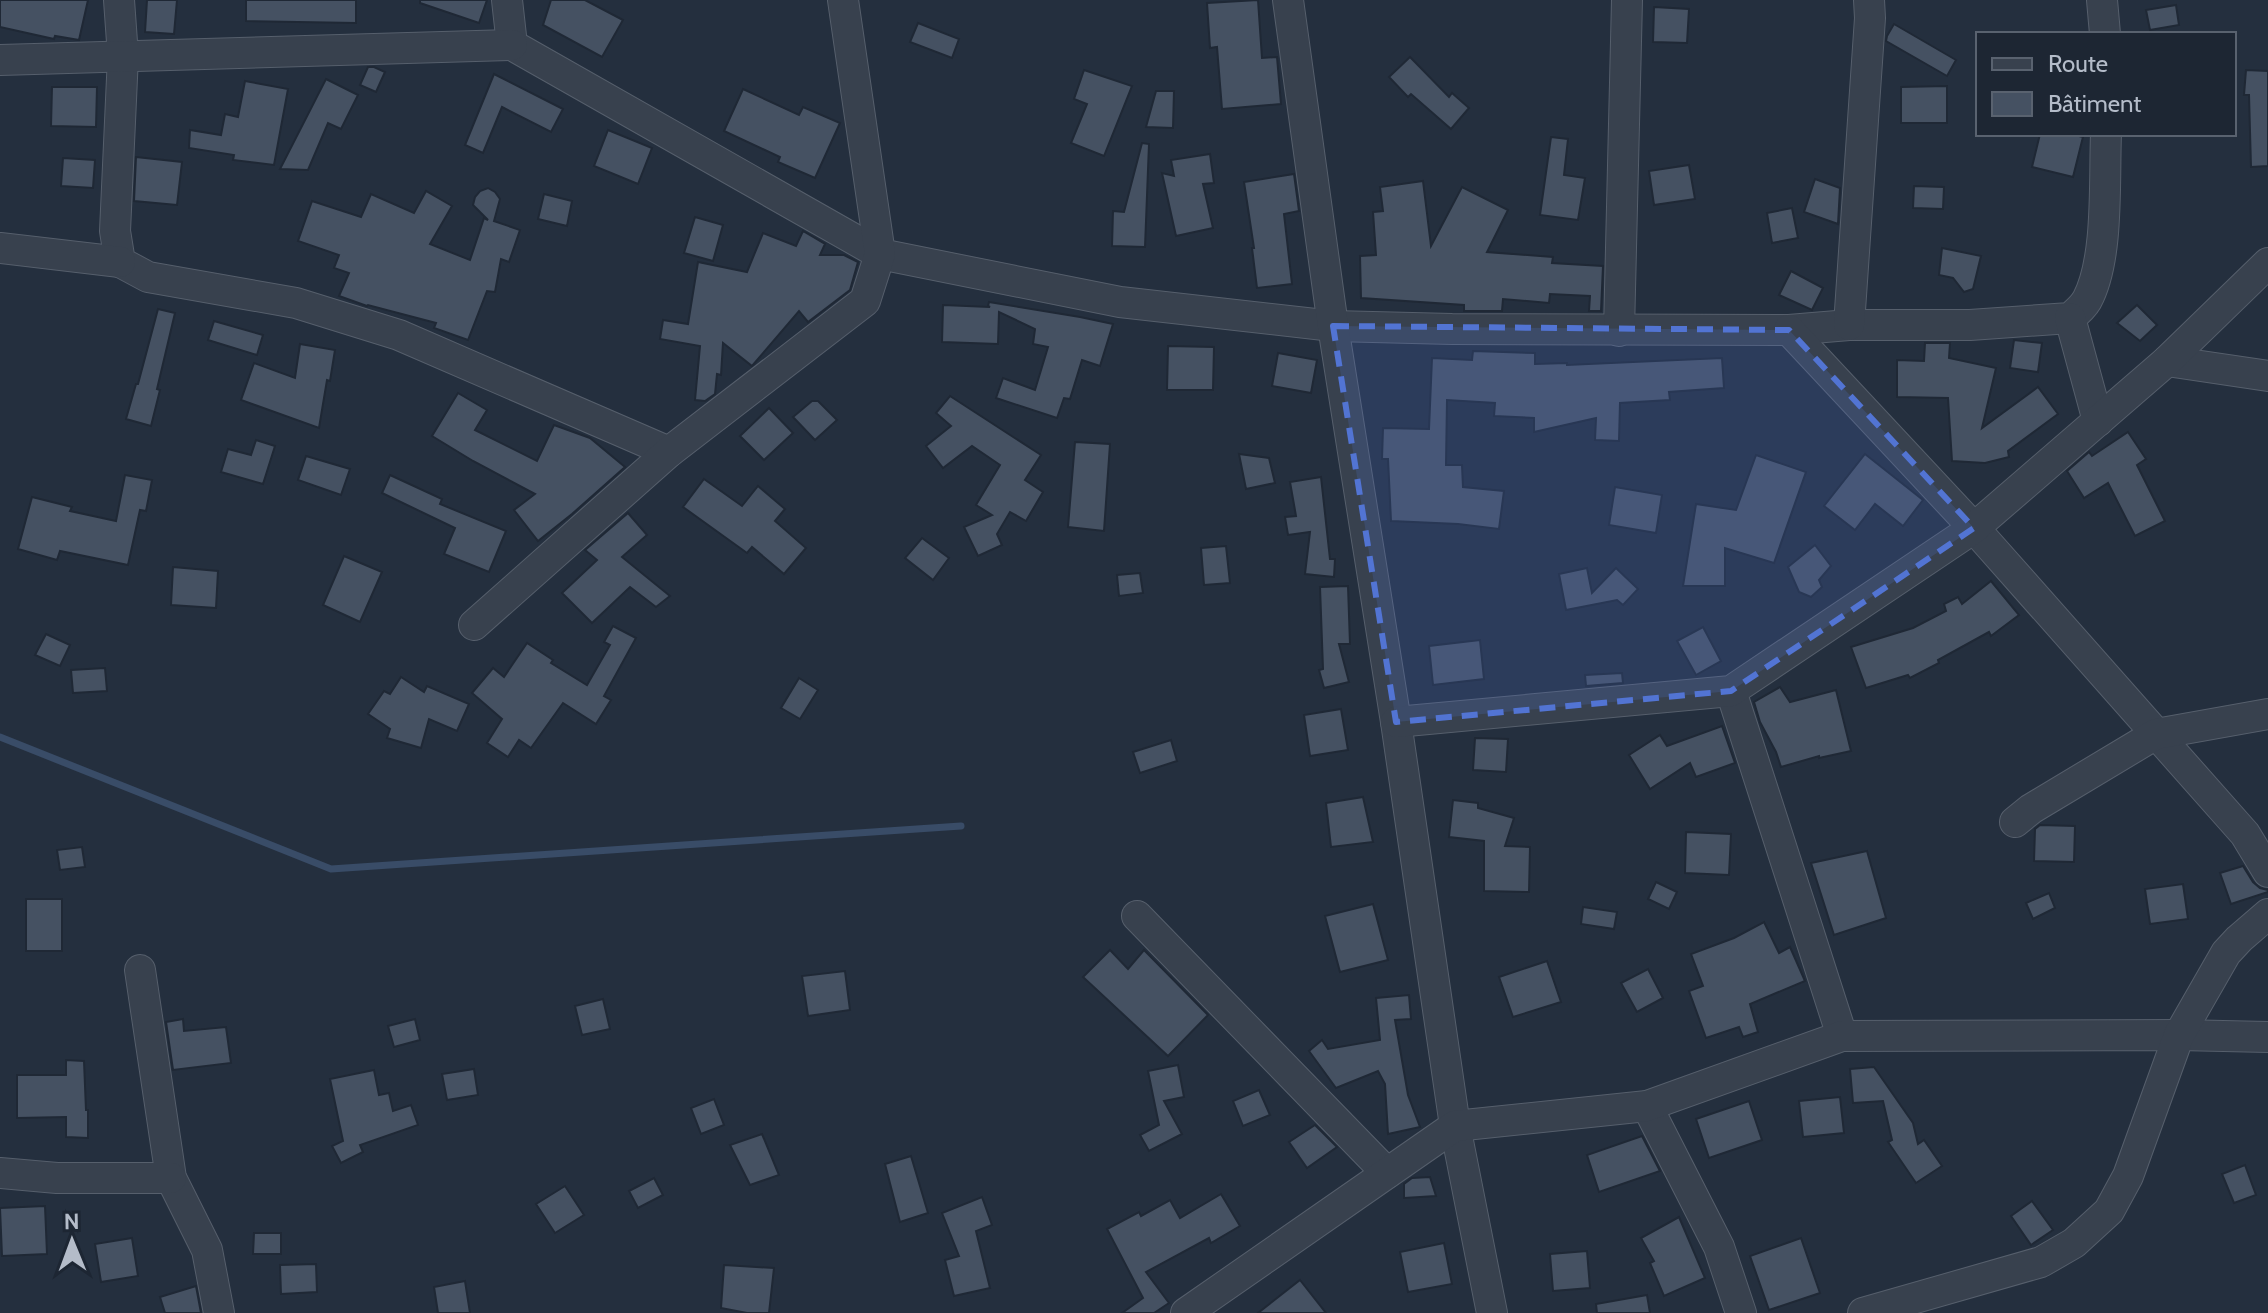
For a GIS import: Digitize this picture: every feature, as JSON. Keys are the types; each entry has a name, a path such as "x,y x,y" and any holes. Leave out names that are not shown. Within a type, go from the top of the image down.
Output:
{"street":[{"path":"119,0 123,56 115,231 120,262"},
{"path":"507,0 512,45"},
{"path":"474,625 669,452 865,301 880,254 843,0"},
{"path":"1288,0 1333,326 1396,722 1455,1126 1492,1313"},
{"path":"1619,331 1627,0"},
{"path":"1849,325 1869,0"},
{"path":"2102,0 2105,32"},
{"path":"0,60 512,45 880,254 1120,302 1333,326 1619,331 1789,330 1849,325 1970,325 2070,318 2086,302 2095,278 2102,241 2106,136"},
{"path":"0,248 120,262 148,277 296,303 399,335 669,452"},
{"path":"1396,722 1731,691 1974,528 2167,361 2268,263"},
{"path":"2070,318 2098,421"},
{"path":"1789,330 1974,528 2245,834 2268,872"},
{"path":"2167,361 2268,376"},
{"path":"1731,691 1842,1036"},
{"path":"2015,822 2031,809 2156,734 2268,714"},
{"path":"1863,1313 2041,1262 2074,1243 2109,1211 2128,1176 2179,1035 2226,953 2268,914"},
{"path":"1137,916 1387,1173"},
{"path":"140,970 171,1178 207,1250 224,1309"},
{"path":"1186,1313 1455,1126 1647,1106 1842,1036 2268,1037"},
{"path":"1647,1106 1719,1247 1741,1313"},
{"path":"0,1173 57,1178 171,1178"}],"highlighted area":[{"path":"1333,326 1789,330 1974,528 1731,691 1396,722"}],"building":[{"path":"0,0 88,0 79,40 55,36 54,39 0,27"},
{"path":"147,0 177,0 174,34 145,32"},
{"path":"246,0 356,0 356,23 246,21"},
{"path":"420,0 487,0 479,23 420,3"},
{"path":"551,0 585,0 623,20 602,57 543,25"},
{"path":"1258,0 1262,58 1277,57 1281,104 1222,109 1217,47 1210,48 1207,3"},
{"path":"2176,5 2179,25 2150,30 2146,10"},
{"path":"1654,7 1689,9 1687,43 1653,42"},
{"path":"918,23 959,39 952,58 910,42"},
{"path":"1894,24 1956,60 1947,76 1886,41"},
{"path":"1410,57 1449,97 1452,93 1469,108 1451,129 1411,94 1408,97 1389,77"},
{"path":"368,67 385,72 376,92 360,85"},
{"path":"1084,70 1132,86 1104,156 1071,143 1087,104 1074,99"},
{"path":"2246,70 2268,71 2268,166 2251,167 2249,95 2244,95"},
{"path":"494,74 563,109 551,132 502,107 483,153 465,145"},
{"path":"326,79 358,95 341,129 328,123 308,170 280,169"},
{"path":"245,81 288,89 274,165 233,160 234,155 189,148 190,130 221,135 225,114 238,117"},
{"path":"1947,86 1947,123 1901,123 1901,87"},
{"path":"52,87 97,87 96,127 51,126"},
{"path":"743,89 799,115 803,107 840,123 815,178 778,162 780,157 724,131"},
{"path":"1156,91 1174,91 1173,128 1146,127"},
{"path":"608,130 652,148 638,184 594,166"},
{"path":"2040,136 2083,137 2073,177 2032,167"},
{"path":"1551,137 1568,139 1564,175 1585,178 1578,220 1540,215"},
{"path":"1142,143 1149,144 1145,247 1112,246 1113,211 1124,212"},
{"path":"1210,154 1214,183 1203,184 1213,228 1176,236 1162,173 1174,176 1171,160"},
{"path":"136,157 182,162 177,205 134,201"},
{"path":"63,158 95,160 93,188 61,186"},
{"path":"1689,165 1695,199 1654,205 1649,171"},
{"path":"1294,174 1299,211 1284,214 1292,284 1257,288 1244,182"},
{"path":"1815,179 1840,188 1838,224 1804,212"},
{"path":"1423,181 1431,246 1462,187 1508,210 1487,252 1553,257 1552,263 1603,266 1601,311 1589,311 1590,296 1550,294 1549,303 1503,299 1502,311 1464,311 1464,305 1361,298 1360,256 1376,255 1373,212 1383,211 1380,187"},
{"path":"1914,186 1944,187 1943,209 1913,208"},
{"path":"488,188 500,199 494,221 520,230 509,262 501,259 495,292 487,291 468,340 434,328 436,323 339,296 349,273 334,268 339,255 298,241 312,201 361,217 371,194 414,213 426,191 452,206 430,244 470,260 484,218 488,220 473,205 475,197"},
{"path":"544,194 572,201 567,226 538,219"},
{"path":"1792,208 1798,238 1772,243 1767,213"},
{"path":"695,217 723,225 713,261 684,253"},
{"path":"803,231 825,244 820,255 844,255 858,262 850,290 808,322 799,311 752,366 723,343 721,375 717,374 715,394 705,401 695,400 700,346 660,339 663,320 688,324 698,262 747,272 763,233 796,246"},
{"path":"1942,248 1981,256 1973,289 1964,292 1953,278 1939,275"},
{"path":"1791,271 1823,288 1812,310 1779,295"},
{"path":"989,302 1113,324 1100,366 1082,360 1070,399 1064,398 1057,418 996,398 1003,378 1035,390 1048,347 1033,344 1035,329 999,312 998,344 942,342 943,305 990,307"},
{"path":"2137,305 2157,325 2140,341 2117,323"},
{"path":"158,309 175,313 151,426 126,419"},
{"path":"214,321 263,335 257,355 208,340"},
{"path":"2014,340 2042,343 2038,372 2010,368"},
{"path":"1925,343 1950,343 1949,358 1996,368 1982,428 2038,387 2058,414 2008,451 2009,457 1985,463 1952,461 1948,398 1897,397 1897,360 1924,361"},
{"path":"300,344 335,350 319,428 241,400 254,363 295,378"},
{"path":"1168,346 1214,347 1213,390 1167,390"},
{"path":"1473,351 1535,353 1535,364 1567,365 1722,358 1724,388 1669,392 1670,400 1620,403 1619,441 1595,440 1596,418 1534,432 1534,418 1494,416 1495,403 1447,400 1446,465 1462,465 1463,487 1504,491 1499,529 1391,521 1388,459 1382,459 1383,428 1429,429 1432,358 1472,360"},
{"path":"1278,353 1317,360 1311,393 1272,386"},
{"path":"458,393 487,410 475,430 537,461 554,425 590,438 625,467 538,541 514,510 535,494 432,436"},
{"path":"950,396 1041,455 1025,480 1043,492 1026,521 1010,512 997,534 1002,545 978,556 964,527 992,515 976,505 1000,465 972,446 943,468 926,446 951,426 936,413"},
{"path":"812,401 818,401 837,420 815,440 793,417"},
{"path":"769,408 793,433 764,460 740,436"},
{"path":"2128,432 2146,459 2137,465 2165,521 2135,536 2108,483 2084,498 2067,471 2089,452 2092,456"},
{"path":"256,440 275,446 263,484 221,472 228,449 251,455"},
{"path":"1075,442 1110,444 1104,531 1068,527"},
{"path":"1239,454 1269,458 1275,483 1246,489"},
{"path":"1865,454 1923,500 1903,526 1875,504 1855,530 1824,506"},
{"path":"1756,455 1806,472 1774,563 1725,548 1725,586 1683,586 1696,504 1736,510"},
{"path":"306,456 350,469 341,495 298,480"},
{"path":"125,475 152,480 146,511 140,510 128,565 60,551 57,560 18,549 32,497 72,507 70,511 116,521"},
{"path":"390,475 442,499 440,504 506,531 489,572 444,554 455,528 382,493"},
{"path":"1321,477 1330,559 1335,559 1334,577 1305,574 1310,532 1288,535 1285,517 1296,516 1290,482"},
{"path":"704,479 742,506 758,486 785,509 775,521 806,548 784,574 752,547 747,553 683,507"},
{"path":"1615,487 1662,495 1656,533 1609,525"},
{"path":"628,513 647,535 622,557 670,596 656,607 630,587 592,623 562,593 597,560 585,550"},
{"path":"922,538 949,558 933,580 905,558"},
{"path":"1815,545 1831,566 1819,580 1822,587 1811,597 1799,592 1788,567"},
{"path":"1226,546 1230,583 1204,585 1201,548"},
{"path":"344,556 382,572 360,622 323,605"},
{"path":"173,567 218,571 216,608 171,605"},
{"path":"1587,568 1592,593 1616,568 1638,589 1623,605 1617,600 1566,610 1559,574"},
{"path":"1140,573 1143,593 1119,596 1117,575"},
{"path":"1991,581 2019,615 1991,636 1989,632 1910,678 1908,675 1866,688 1851,647 1913,628 1946,611 1944,604 1958,597 1962,604"},
{"path":"1348,586 1350,644 1339,644 1349,682 1324,688 1319,670 1323,669 1320,587"},
{"path":"613,626 636,638 604,696 611,700 596,724 563,703 531,748 519,740 508,757 487,743 502,719 472,693 493,668 504,677 527,643 553,660 551,663 587,685 610,645 604,642"},
{"path":"1703,627 1721,661 1696,675 1677,641"},
{"path":"46,634 70,645 60,666 35,655"},
{"path":"1480,640 1484,679 1433,685 1429,646"},
{"path":"105,668 107,691 73,693 71,670"},
{"path":"1622,673 1623,683 1586,686 1585,675"},
{"path":"401,677 424,692 427,686 469,704 457,731 429,719 421,748 387,738 390,729 368,714 384,691 390,694"},
{"path":"799,678 818,690 800,719 781,708"},
{"path":"1780,687 1790,702 1836,690 1851,751 1781,767 1754,702"},
{"path":"1341,709 1348,750 1310,756 1304,715"},
{"path":"1722,726 1735,763 1696,777 1690,763 1650,789 1629,755 1660,735 1667,746"},
{"path":"1475,738 1508,739 1506,772 1473,770"},
{"path":"1171,740 1177,761 1140,773 1133,752"},
{"path":"1363,797 1373,842 1331,847 1326,803"},
{"path":"1453,800 1478,803 1478,808 1514,818 1505,846 1530,847 1529,892 1484,891 1484,841 1449,837"},
{"path":"2040,825 2075,826 2074,862 2034,861 2035,829"},
{"path":"1686,832 1731,834 1729,875 1685,873"},
{"path":"82,847 85,867 60,870 57,850"},
{"path":"1867,851 1886,918 1834,935 1811,863"},
{"path":"2243,866 2253,882 2268,892 2231,904 2220,873"},
{"path":"1656,882 1677,892 1669,909 1648,899"},
{"path":"2183,884 2188,919 2150,924 2145,889"},
{"path":"2049,893 2055,908 2033,919 2026,903"},
{"path":"26,899 62,899 62,951 26,951"},
{"path":"1373,904 1388,960 1340,972 1325,916"},
{"path":"1583,907 1617,912 1614,929 1581,924"},
{"path":"1764,922 1779,953 1790,947 1805,981 1750,1004 1758,1032 1743,1037 1739,1027 1706,1038 1689,991 1703,986 1691,954 1734,938"},
{"path":"1110,950 1128,969 1144,950 1208,1015 1168,1056 1083,977"},
{"path":"1547,961 1561,1002 1513,1017 1499,977"},
{"path":"1648,969 1663,998 1637,1012 1621,983"},
{"path":"845,971 850,1010 808,1016 802,976"},
{"path":"1409,995 1411,1019 1395,1020 1408,1095 1420,1127 1388,1134 1385,1084 1378,1071 1336,1088 1309,1051 1322,1040 1328,1049 1380,1040 1376,998"},
{"path":"603,999 610,1029 582,1035 575,1006"},
{"path":"183,1019 184,1031 226,1027 231,1063 173,1070 166,1022"},
{"path":"415,1019 420,1040 394,1047 388,1026"},
{"path":"66,1060 84,1061 88,1138 66,1137 66,1117 17,1118 17,1075 66,1075"},
{"path":"1178,1065 1184,1097 1164,1101 1182,1134 1149,1151 1140,1135 1159,1125 1148,1071"},
{"path":"1874,1067 1913,1123 1918,1144 1924,1140 1942,1166 1916,1183 1888,1142 1892,1140 1883,1101 1853,1103 1850,1069"},
{"path":"474,1069 478,1095 447,1100 442,1074"},
{"path":"374,1070 379,1095 389,1093 393,1111 411,1105 418,1125 360,1145 363,1152 341,1163 332,1146 343,1141 330,1079"},
{"path":"1259,1090 1270,1115 1243,1126 1233,1101"},
{"path":"1840,1097 1844,1133 1803,1137 1799,1101"},
{"path":"714,1099 724,1125 701,1134 691,1108"},
{"path":"1749,1101 1762,1140 1709,1158 1696,1119"},
{"path":"1315,1125 1337,1147 1307,1168 1289,1142"},
{"path":"762,1134 779,1175 750,1185 730,1145"},
{"path":"1642,1136 1660,1171 1599,1192 1587,1155"},
{"path":"911,1156 928,1213 900,1222 885,1164"},
{"path":"2245,1165 2256,1195 2234,1203 2222,1174"},
{"path":"1430,1177 1436,1196 1404,1198 1404,1184 1412,1178"},
{"path":"654,1178 663,1195 638,1208 629,1191"},
{"path":"565,1186 584,1215 555,1233 536,1204"},
{"path":"1221,1194 1240,1226 1211,1243 1209,1238 1146,1272 1169,1303 1154,1313 1122,1313 1143,1298 1107,1229 1139,1212 1141,1216 1170,1200 1180,1218"},
{"path":"982,1197 992,1225 976,1231 990,1288 954,1296 945,1260 959,1256 942,1213"},
{"path":"2032,1201 2053,1230 2031,1245 2011,1216"},
{"path":"45,1206 47,1254 2,1256 0,1208"},
{"path":"1679,1217 1705,1278 1664,1296 1650,1263 1654,1261 1641,1238"},
{"path":"254,1233 281,1233 281,1254 253,1254"},
{"path":"132,1238 138,1276 101,1282 95,1244"},
{"path":"1801,1238 1820,1293 1769,1310 1750,1256"},
{"path":"1444,1243 1452,1284 1408,1292 1400,1252"},
{"path":"1587,1251 1590,1288 1553,1291 1550,1254"},
{"path":"316,1264 317,1292 281,1294 280,1265"},
{"path":"724,1265 774,1268 769,1313 721,1308"},
{"path":"1300,1280 1326,1313 1258,1313"},
{"path":"465,1281 470,1313 438,1313 434,1287"},
{"path":"196,1286 201,1313 165,1313 160,1297"},
{"path":"1647,1295 1650,1313 1597,1313 1596,1304"}],"waterway":[{"path":"0,737 331,869 961,826"}]}
